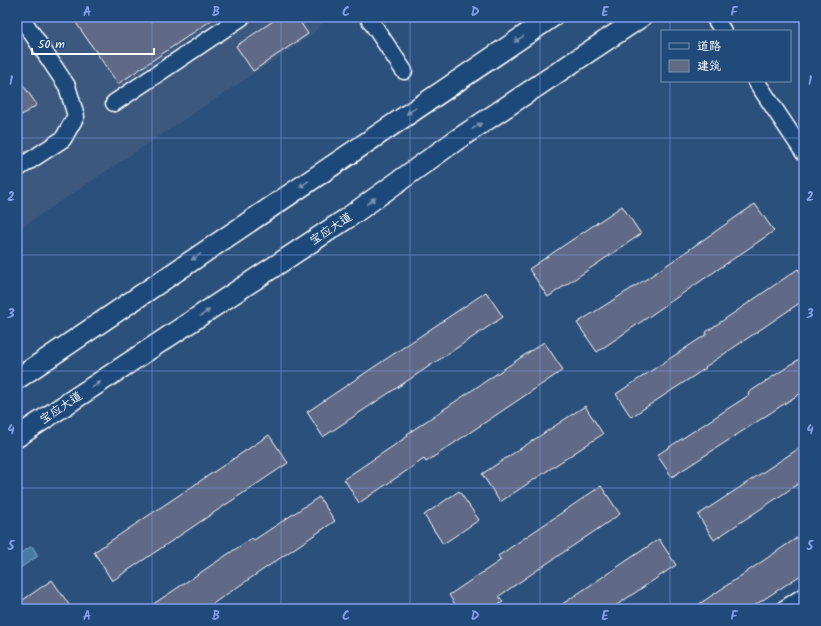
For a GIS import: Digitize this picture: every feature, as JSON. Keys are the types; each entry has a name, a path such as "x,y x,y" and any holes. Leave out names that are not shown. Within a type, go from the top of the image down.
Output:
{"main road":[{"path":"17,379 552,17"},
{"name":"宝应大道","path":"17,437 346,219 455,140 641,17"}],"street":[{"path":"114,103 242,17"},
{"path":"368,17 404,71"},
{"path":"714,17 722,30"},
{"path":"17,169 63,139 76,116 66,86 22,27"},
{"path":"757,82 804,153"},
{"path":"784,609 804,596"}],"shaded area":[{"path":"17,17 327,17 312,35 17,230"},
{"path":"32,546 38,556 17,570 17,556"}],"building":[{"path":"72,17 216,17 118,84"},
{"path":"279,17 297,17 308,34 253,71 236,46"},
{"path":"17,76 37,105 17,118"},
{"path":"755,204 774,231 597,352 577,323 648,278"},
{"path":"622,206 641,234 548,297 529,269"},
{"path":"798,269 804,278 804,300 705,367 706,368 631,417 616,394 707,334 706,332"},
{"path":"486,292 503,317 323,437 307,412"},
{"path":"544,342 563,370 426,462 424,459 359,503 344,479 408,436 407,434"},
{"path":"804,356 804,391 672,477 657,455 749,395 748,393"},
{"path":"585,406 603,434 500,502 482,474"},
{"path":"269,435 288,463 112,581 94,552"},
{"path":"804,445 804,480 714,540 698,515"},
{"path":"601,486 620,514 499,596 503,602 491,609 458,609 449,595 501,560 498,556"},
{"path":"459,491 479,520 443,544 424,515"},
{"path":"319,497 335,521 205,609 146,609 252,538 254,540"},
{"path":"804,533 804,573 749,609 692,609"},
{"path":"659,539 676,565 611,609 555,609"},
{"path":"52,580 72,609 17,609 17,604"}]}
